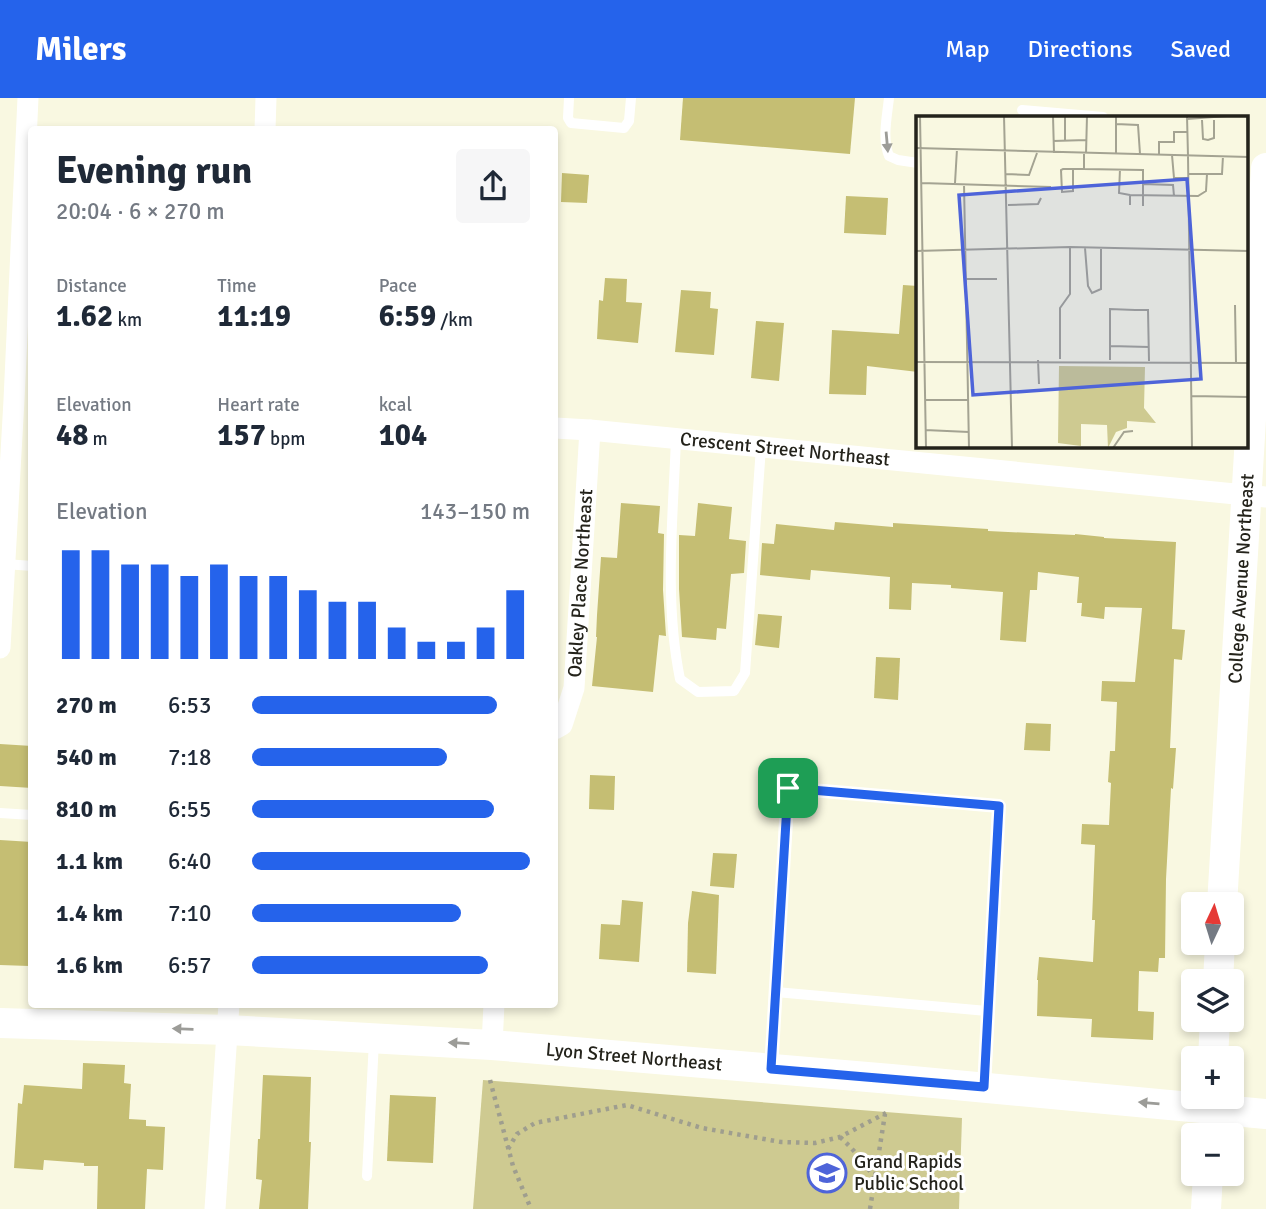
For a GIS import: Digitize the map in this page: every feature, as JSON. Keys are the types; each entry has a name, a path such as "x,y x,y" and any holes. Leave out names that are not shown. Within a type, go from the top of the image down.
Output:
{"street":[{"path":"0,648 15,400 28,98"},
{"path":"265,126 266,98"},
{"name":"College Avenue Northeast","path":"1223,892 1256,496 1263,189"},
{"name":"Crescent Street Northeast","path":"558,428 1256,496"},
{"name":"Oakley Place Northeast","path":"558,727 562,725 574,688 590,430"},
{"path":"492,1045 494,1008"},
{"path":"215,1209 229,1017"},
{"name":"Lyon Street Northeast","path":"0,1023 229,1017 374,1038 492,1045 984,1087 1210,1114 1266,1114"},
{"path":"1206,1209 1207,1186"}],"lane":[{"path":"569,98 568,118 571,123 624,128 629,121 631,98"},
{"path":"889,98 885,134 889,156 916,163"},
{"path":"1022,98 1021,114 1075,116"},
{"path":"676,439 671,568 674,649 680,679 698,692 734,691 745,673 761,447"},
{"path":"5,564 28,566"},
{"path":"771,1069 788,788 999,806 984,1087"},
{"path":"0,813 28,815"},
{"path":"776,992 987,1011"},
{"path":"367,1176 374,1038"}],"path":[{"path":"490,1080 513,1167 531,1209"},
{"path":"508,1149 517,1134 535,1123 627,1105 702,1128 781,1142 815,1143 840,1137 886,1113 870,1209"},
{"path":"840,1137 866,1164 874,1179"}],"shaded area":[{"name":"Grand Rapids Public School","path":"483,1080 962,1118 959,1209 473,1209"}],"building":[{"path":"683,98 855,98 850,154 680,140"},
{"path":"562,173 589,175 587,203 561,202"},
{"path":"846,196 888,198 886,235 844,233"},
{"path":"605,278 627,279 626,302 642,303 638,343 597,339 599,300 603,301"},
{"path":"903,285 916,286 916,372 867,366 866,395 829,394 832,330 899,334"},
{"path":"681,290 711,292 710,308 718,309 714,355 675,352"},
{"path":"756,321 784,323 779,381 751,378"},
{"path":"621,503 660,506 658,533 664,534 666,636 659,635 653,692 592,686 601,557 617,558"},
{"path":"698,503 732,507 729,539 746,541 744,573 731,574 726,629 717,628 716,640 682,637 679,535 695,536"},
{"path":"835,522 893,527 893,523 1176,542 1172,629 1185,630 1182,660 1174,659 1170,748 1176,748 1166,879 1165,958 1159,958 1158,972 1139,971 1138,1011 1154,1012 1153,1040 1091,1037 1092,1019 1037,1016 1039,957 1093,962 1095,845 1081,844 1082,824 1109,825 1110,751 1115,751 1117,702 1101,701 1102,681 1135,682 1142,608 1105,607 1104,619 1081,616 1082,603 1077,603 1079,577 1038,572 1037,590 1030,590 1026,642 1000,640 1003,592 912,583 911,610 889,609 890,577 811,570 810,580 760,575 762,543 774,544 776,524 834,530"},
{"path":"758,614 782,616 779,648 755,645"},
{"path":"876,657 900,658 898,700 874,698"},
{"path":"1026,723 1051,724 1050,751 1024,750"},
{"path":"0,744 28,746 28,788 0,786"},
{"path":"590,775 615,776 614,810 589,809"},
{"path":"0,840 28,842 28,966 0,965"},
{"path":"713,853 737,854 734,888 710,886"},
{"path":"692,891 719,895 716,974 687,972"},
{"path":"622,900 643,902 639,962 599,959 601,924 620,925"},
{"path":"83,1063 125,1065 124,1083 131,1084 129,1119 146,1120 146,1126 165,1127 163,1170 147,1169 145,1209 97,1209 98,1166 44,1160 43,1170 14,1168 18,1103 22,1104 24,1085 82,1089"},
{"path":"263,1075 311,1077 308,1209 259,1209 262,1180 256,1179"},
{"path":"390,1095 436,1097 433,1163 387,1161"}],"place":[{"name":"Grand Rapids Public School","path":"827,1173"}],"route":[{"path":"788,788 999,806 984,1087 771,1069 788,788"}]}
